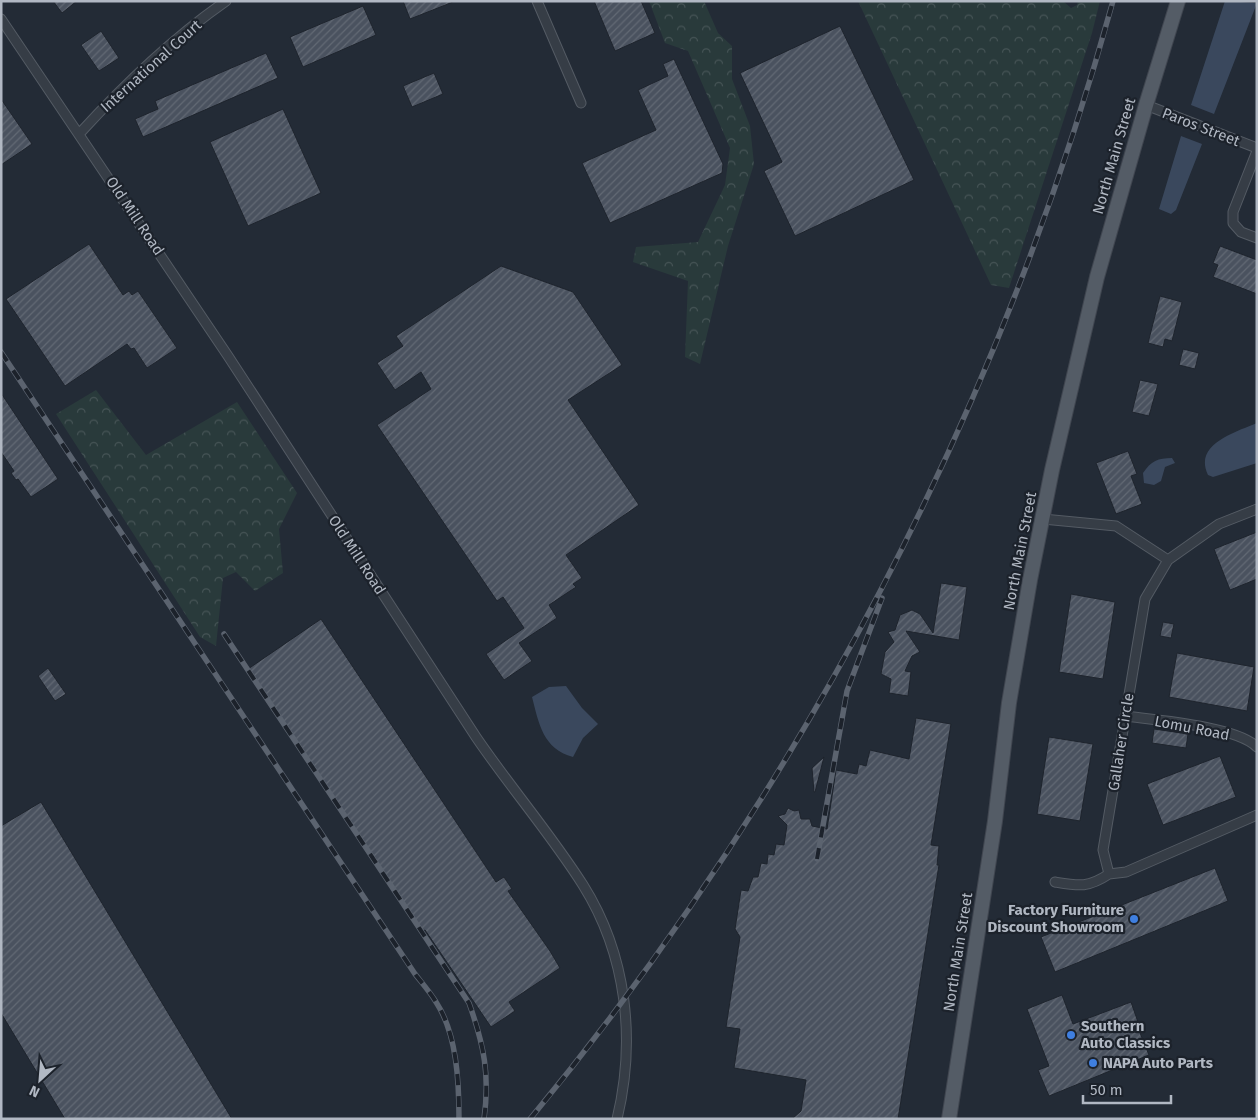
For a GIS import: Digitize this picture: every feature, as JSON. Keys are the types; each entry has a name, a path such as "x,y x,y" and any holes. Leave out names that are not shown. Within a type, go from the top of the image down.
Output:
{"main road":[{"name":"North Main Street","path":"949,1119 995,821 1009,703 1030,580 1083,330 1146,105 1178,1"}],"street":[{"name":"International Court","path":"80,133 101,110 164,52 226,1"},
{"path":"537,1 581,103"},
{"name":"Old Mill Road","path":"1,19 80,133 228,356 487,753 569,865 594,904 613,951 626,1014 626,1071 617,1119"},
{"name":"Paros Street","path":"1146,105 1257,150"},
{"path":"1257,150 1233,212 1233,223 1241,232 1257,238"},
{"name":"Gallaher Circle","path":"1109,874 1103,850 1145,599 1168,560 1219,524 1257,509"},
{"path":"1043,519 1116,526 1168,560"},
{"name":"Lomu Road","path":"1125,716 1188,724 1227,733 1252,742 1257,747"},
{"path":"1055,882 1081,886 1096,883 1109,874 1126,872 1257,815"}],"green space":[{"path":"649,1 704,1 718,33 732,46 732,79 750,126 754,164 728,246 700,364 685,357 688,281 633,262 636,247 698,242 725,185 730,148 688,51 665,43"},
{"path":"858,1 1063,1 1071,8 1077,5 1078,1 1100,1 1092,33 1009,288 991,285"},
{"path":"96,390 146,455 237,402 297,493 279,529 283,573 255,591 236,572 223,578 216,646 200,637 56,414"}],"water":[{"path":"1225,1 1257,3 1214,114 1191,105"},
{"path":"1181,136 1202,144 1176,210 1171,214 1159,209"},
{"path":"1257,423 1257,463 1213,477 1208,475 1205,464 1206,455 1211,447 1228,435"},
{"path":"1172,458 1175,463 1165,467 1161,481 1154,485 1144,483 1143,473 1152,463"},
{"path":"566,686 582,708 598,724 583,738 573,757 555,748 549,742 540,726 532,697 549,687"}],"building":[{"path":"53,1 77,1 62,13"},
{"path":"403,1 453,1 453,2 410,19"},
{"path":"594,1 641,1 655,33 615,51"},
{"path":"363,6 376,35 303,67 290,37"},
{"path":"840,26 914,180 795,236 764,171 782,162 740,73"},
{"path":"101,31 119,58 99,71 81,45"},
{"path":"266,53 278,78 143,137 135,119 158,109 155,101"},
{"path":"674,59 723,164 722,173 610,223 582,163 656,130 638,90 668,76 663,64"},
{"path":"434,73 443,94 412,107 403,86"},
{"path":"1,99 32,144 1,165"},
{"path":"283,109 321,193 248,226 210,142"},
{"path":"89,244 123,295 129,291 132,295 138,291 177,348 147,368 134,348 131,349 127,344 65,386 6,299"},
{"path":"1220,246 1257,260 1257,294 1213,277 1218,265 1213,263"},
{"path":"501,266 573,292 622,365 568,400 639,505 566,555 582,578 573,584 576,587 549,605 557,618 519,643 532,661 504,680 486,654 524,628 503,597 497,601 377,425 431,389 421,372 395,390 377,363 403,346 396,336"},
{"path":"1160,296 1182,302 1172,341 1165,339 1163,347 1148,343"},
{"path":"1183,349 1199,353 1195,369 1179,365"},
{"path":"1140,380 1158,384 1149,416 1132,412"},
{"path":"1,393 58,479 31,497 18,479 16,480 11,473 14,471 1,452"},
{"path":"1128,451 1137,474 1131,476 1142,504 1116,514 1096,463"},
{"path":"1257,532 1257,579 1230,590 1214,549"},
{"path":"941,583 967,587 959,640 906,631 920,652 912,656 905,671 911,672 908,696 889,693 891,679 881,674 885,652 894,642 888,632 895,630 900,615 912,610 920,614 933,633"},
{"path":"1071,594 1115,602 1103,679 1059,672"},
{"path":"321,619 496,882 504,877 512,889 508,891 560,968 509,1002 515,1011 491,1027 425,930 423,931 248,669"},
{"path":"1163,622 1174,624 1171,638 1160,636"},
{"path":"1177,653 1254,667 1247,711 1169,697"},
{"path":"48,668 66,694 55,701 38,676"},
{"path":"916,718 951,724 931,845 939,846 937,865 939,865 898,1119 792,1119 801,1111 806,1080 734,1068 740,1029 726,1027 740,937 735,929 741,890 748,891 753,877 758,877 761,863 767,864 768,854 774,855 776,844 784,845 787,825 778,816 785,814 788,808 794,811 799,810 801,819 810,819 812,826 827,829 836,770 857,774 859,764 866,766 870,750 909,759"},
{"path":"1154,729 1188,734 1186,748 1152,743"},
{"path":"1049,737 1093,744 1080,821 1037,814"},
{"path":"1220,756 1236,797 1163,825 1147,784"},
{"path":"824,757 815,792 814,792 812,768"},
{"path":"41,802 232,1119 65,1119 1,1013 1,826"},
{"name":"Factory Furniture Discount Showroom","path":"1215,868 1228,901 1055,972 1041,937"},
{"path":"1062,995 1073,1024 1131,1002 1138,1022 1136,1023 1149,1055 1049,1096 1038,1070 1049,1066 1027,1009"}],"railway":[{"path":"530,1119 628,994 719,864 803,730 880,591 950,448 1012,302 1067,153 1113,1"},
{"path":"1,352 415,974 436,1002 453,1043 457,1074 459,1119"},
{"path":"817,859 847,691 882,598"},
{"path":"224,634 469,1003 479,1033 486,1074 484,1119"}],"place":[{"name":"Factory Furniture Discount Showroom","path":"1134,919"},
{"name":"Southern Auto Classics","path":"1071,1035"},
{"name":"NAPA Auto Parts","path":"1093,1063"}]}
